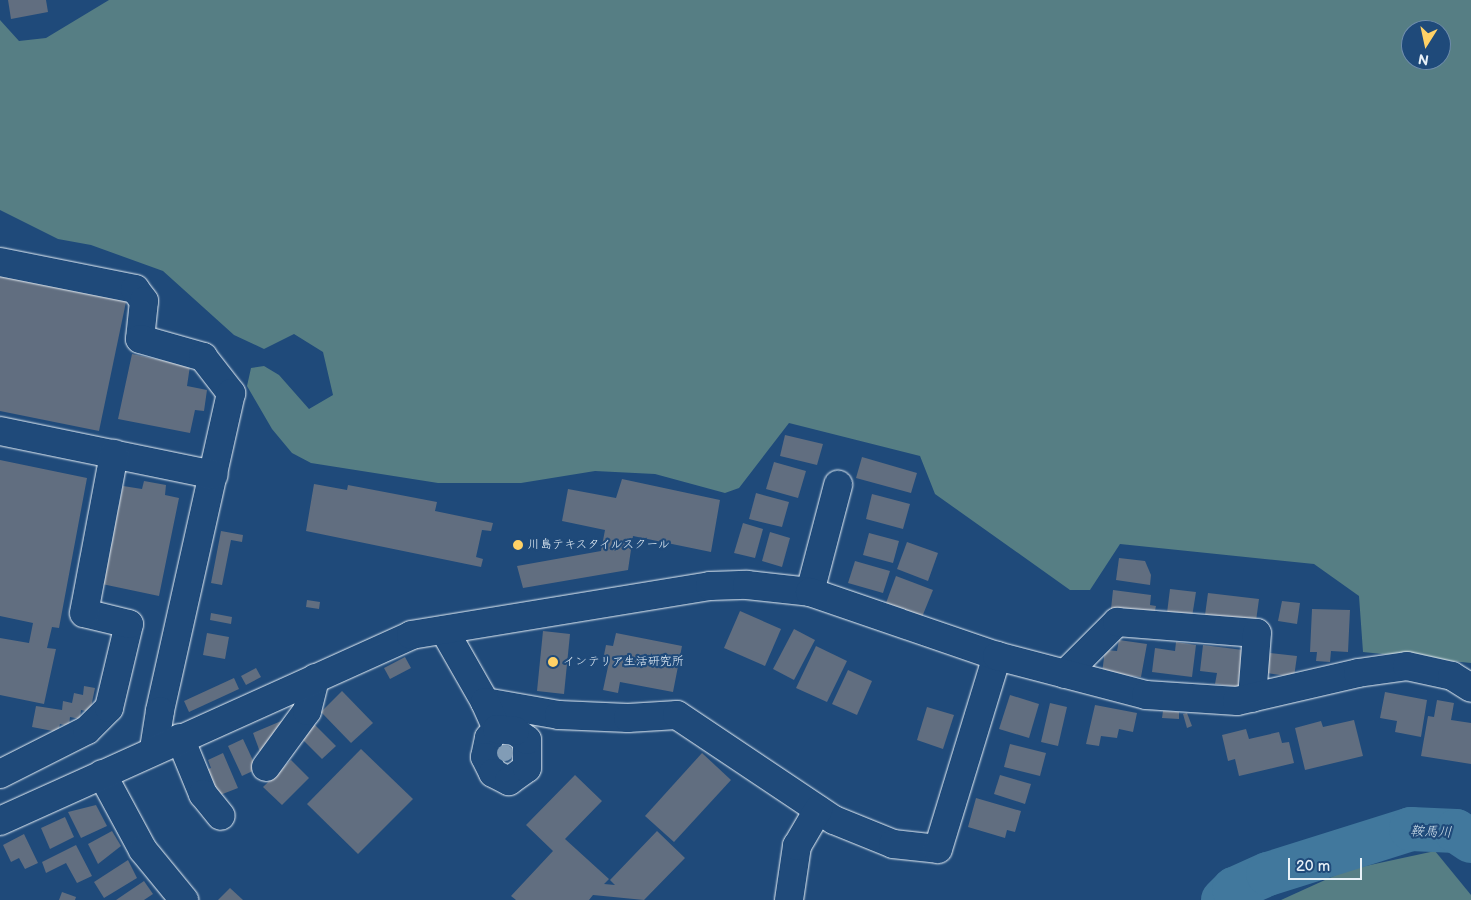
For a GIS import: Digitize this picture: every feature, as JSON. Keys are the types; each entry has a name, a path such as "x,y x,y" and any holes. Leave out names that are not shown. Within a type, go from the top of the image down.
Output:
{"street":[{"path":"0,262 134,289 144,301 140,339 203,357 231,393 160,711 154,750"},
{"path":"0,431 214,475"},
{"path":"0,774 88,730 109,708 129,624 84,613 114,454"},
{"path":"810,592 838,485"},
{"path":"0,821 411,635 710,586 747,585 810,592 997,656 1146,695 1237,701 1358,673 1407,666 1452,676 1471,688"},
{"path":"1065,674 1117,622 1257,633 1252,698"},
{"path":"444,630 485,702 497,729"},
{"path":"485,702 559,716 677,716 834,820 894,844 938,849 997,656"},
{"path":"266,767 307,711 315,678"},
{"path":"180,738 203,794 222,816"},
{"path":"102,774 143,850 184,900"},
{"path":"789,900 797,846 818,810"}],"green space":[{"path":"109,0 1471,0 1471,663 1363,652 1359,596 1314,564 1120,544 1090,590 1070,590 935,494 920,456 789,423 739,488 725,493 655,474 595,471 521,483 438,483 311,463 292,453 272,429 247,386 251,368 264,366 279,375 309,409 333,395 323,352 294,334 264,349 234,335 163,271 91,245 58,239 0,210 0,20 19,41 46,38"},
{"path":"1435,851 1471,895 1471,900 1281,900 1347,870"}],"building":[{"path":"8,0 46,0 48,12 11,19"},
{"path":"0,271 127,297 99,431 0,411"},
{"path":"132,354 190,366 187,386 207,390 204,411 195,410 190,433 118,419"},
{"path":"785,435 823,444 817,465 780,456"},
{"path":"862,457 917,473 911,493 856,478"},
{"path":"0,460 87,478 59,628 52,627 47,648 56,649 44,704 0,695 0,638 29,643 33,623 0,616"},
{"path":"774,462 806,471 798,498 766,489"},
{"path":"622,479 720,500 711,552 633,536 628,570 523,588 517,566 601,551 605,530 562,521 568,489 616,498"},
{"path":"144,481 166,485 165,495 179,498 159,596 102,584 123,486 142,489"},
{"path":"314,484 347,490 348,485 437,502 435,511 493,523 491,531 482,530 476,557 483,559 481,567 306,531"},
{"path":"756,493 789,502 782,527 749,519"},
{"path":"872,494 910,504 903,529 866,519"},
{"path":"743,523 763,529 755,558 734,553"},
{"path":"221,531 243,535 242,542 231,540 222,585 211,583"},
{"path":"770,532 790,538 782,567 762,561"},
{"path":"869,533 899,541 893,563 863,555"},
{"path":"907,542 938,553 928,581 897,569"},
{"path":"1119,558 1145,561 1151,575 1150,585 1116,580"},
{"path":"855,561 890,571 883,593 848,583"},
{"path":"896,576 933,590 922,617 886,603"},
{"path":"1170,589 1196,592 1192,617 1167,613"},
{"path":"1113,590 1151,595 1150,605 1156,606 1154,615 1111,609"},
{"path":"1208,593 1259,599 1256,621 1205,615"},
{"path":"307,600 320,602 319,609 306,607"},
{"path":"1282,601 1300,603 1297,624 1278,621"},
{"path":"1312,609 1350,610 1348,652 1331,651 1330,662 1316,661 1317,652 1310,652"},
{"path":"740,611 781,629 765,666 724,648"},
{"path":"211,613 232,617 231,624 210,620"},
{"path":"794,629 815,640 794,680 773,669"},
{"name":"インテリア生活研究所","path":"543,631 570,634 564,694 537,691"},
{"path":"207,633 229,637 225,659 203,655"},
{"path":"616,633 682,646 673,692 620,682 618,693 603,690 609,662 603,660 606,645 613,646"},
{"path":"1119,640 1147,644 1141,677 1102,673 1105,650 1117,651"},
{"path":"1176,642 1196,645 1192,677 1152,672 1155,648 1175,651"},
{"path":"1203,645 1243,650 1238,687 1215,684 1217,673 1200,671"},
{"path":"816,646 847,661 827,702 796,688"},
{"path":"1270,653 1297,656 1294,677 1267,673"},
{"path":"405,657 411,668 390,679 384,668"},
{"path":"256,668 261,677 246,685 241,676"},
{"path":"848,670 872,681 857,715 832,704"},
{"path":"234,678 239,689 189,712 184,701"},
{"path":"84,686 95,688 90,712 81,710 80,719 70,717 69,726 60,724 58,732 32,727 36,706 62,710 63,701 72,703 74,693 83,695"},
{"path":"342,691 373,723 351,743 321,712"},
{"path":"1385,692 1427,700 1421,737 1395,732 1397,721 1380,718"},
{"path":"1010,695 1039,704 1029,738 999,729"},
{"path":"1437,700 1454,703 1451,720 1471,723 1471,764 1421,756 1428,716 1434,717"},
{"path":"1050,703 1067,707 1058,746 1041,742"},
{"path":"1095,705 1137,713 1133,732 1119,729 1117,738 1101,736 1099,746 1086,744"},
{"path":"927,707 954,715 943,749 917,740"},
{"path":"1163,711 1179,712 1179,719 1162,718"},
{"path":"1187,713 1192,726 1187,728 1183,714"},
{"path":"286,719 275,745 260,752 253,733"},
{"path":"1354,720 1363,756 1305,770 1295,728 1321,721 1323,727"},
{"path":"311,721 336,746 322,759 301,738"},
{"path":"1246,729 1249,739 1279,732 1282,743 1289,742 1294,763 1239,776 1235,759 1228,761 1222,735"},
{"path":"243,739 257,769 242,776 228,746"},
{"path":"1010,744 1046,753 1040,776 1004,767"},
{"path":"361,749 413,799 358,854 307,804"},
{"path":"223,753 238,788 220,795 205,770 211,768 208,760"},
{"path":"702,753 731,780 674,842 645,816"},
{"path":"291,760 309,778 282,805 263,787"},
{"path":"575,775 602,801 565,839 609,879 604,884 615,885 610,880 657,831 685,858 644,900 593,895 589,900 516,900 511,896 553,851 526,825"},
{"path":"1000,775 1031,784 1025,804 994,794"},
{"path":"976,798 1021,811 1015,832 1007,830 1005,838 968,827"},
{"path":"96,805 107,826 81,838 68,812"},
{"path":"65,817 74,837 50,849 41,828"},
{"path":"112,831 121,846 98,864 88,844"},
{"path":"24,834 38,863 25,869 19,858 11,862 3,845"},
{"path":"76,845 92,876 77,883 66,863 46,873 42,862"},
{"path":"128,860 137,878 104,898 94,882"},
{"path":"144,881 153,894 144,900 116,900"},
{"path":"230,888 243,900 218,900"},
{"path":"62,892 76,897 75,900 59,900"}],"waterway":[{"name":"鞍馬川","path":"1223,900 1234,889 1268,874 1411,829 1456,831 1471,841"}],"place":[{"name":"川島テキスタイルスクール","path":"518,545"},
{"name":"インテリア生活研究所","path":"553,662"}]}
